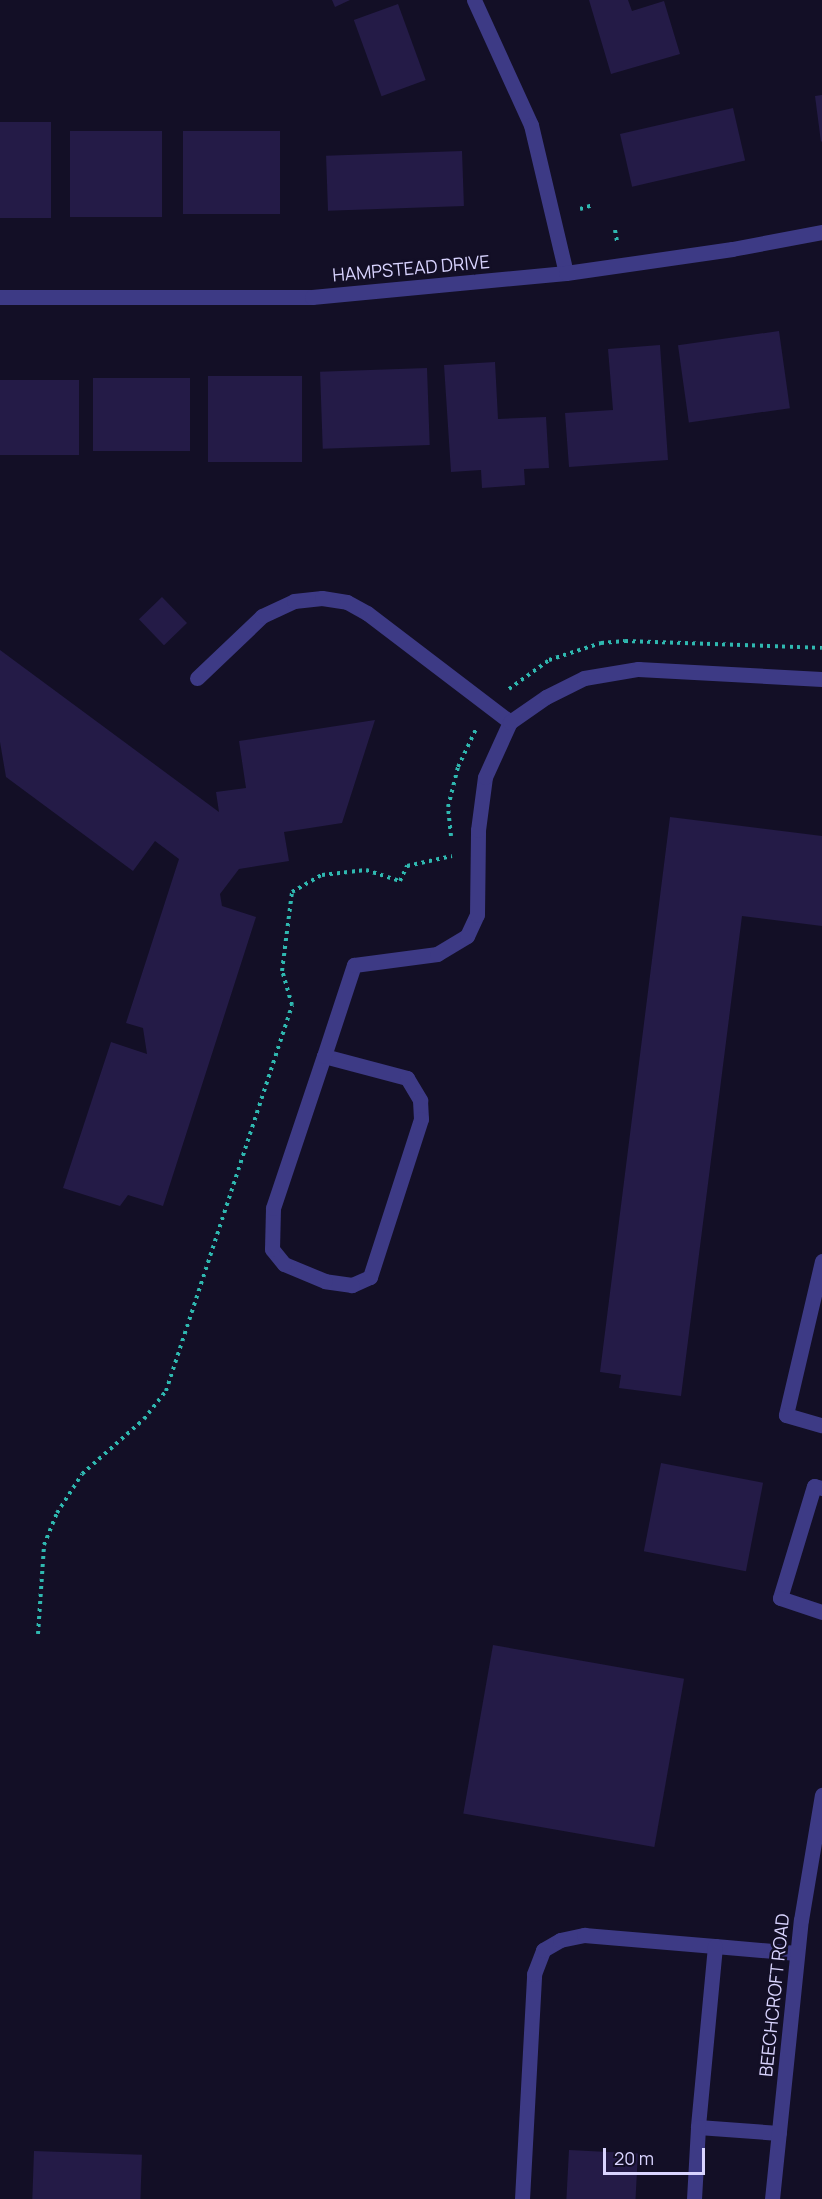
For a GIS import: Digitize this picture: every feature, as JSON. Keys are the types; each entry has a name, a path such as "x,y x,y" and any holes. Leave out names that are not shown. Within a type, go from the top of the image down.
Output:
{"street":[{"path":"474,0 531,125 566,273"},
{"name":"HAMPSTEAD DRIVE","path":"0,297 312,297 566,273 732,249 822,232"},
{"path":"197,678 262,616 294,601 322,598 347,602 367,613 510,722"},
{"path":"324,1056 408,1078 420,1100 421,1119 370,1277 352,1285 324,1281 284,1264 272,1249 273,1208 354,965 437,954 467,936 477,915 478,830 485,777 510,722 546,697 584,678 638,669 822,679"},
{"path":"822,1261 786,1415 822,1425"},
{"path":"822,1488 814,1486 780,1598 822,1612"},
{"name":"BEECHCROFT ROAD","path":"772,2199 797,1953 822,1796"},
{"path":"522,2199 534,1974 543,1950 560,1940 584,1935 797,1953"},
{"path":"694,2199 698,2127 715,1946"},
{"path":"698,2127 779,2133"}],"path":[{"path":"580,209 593,205"},
{"path":"615,230 618,243"},
{"path":"38,1634 45,1545 57,1513 82,1474 144,1419 166,1390 292,1005 282,971 292,892 322,875 366,870 400,881 408,866 452,858 448,807 458,766 478,724"}],"building":[{"path":"332,0 350,0 335,7"},
{"path":"589,0 628,0 632,11 664,1 680,54 611,74"},
{"path":"398,4 426,80 382,96 354,20"},
{"path":"822,95 822,141 821,142 815,96"},
{"path":"733,108 745,161 632,187 620,134"},
{"path":"0,122 51,122 51,218 0,218"},
{"path":"70,131 162,131 162,217 70,217"},
{"path":"183,131 280,131 280,214 183,214"},
{"path":"462,151 464,206 328,211 326,156"},
{"path":"779,331 790,408 689,422 678,345"},
{"path":"660,345 668,460 569,467 565,413 613,410 608,349"},
{"path":"495,362 498,419 546,417 549,468 524,469 525,485 482,488 481,470 451,472 444,365"},
{"path":"427,368 430,445 323,449 320,372"},
{"path":"208,376 302,376 302,462 208,462"},
{"path":"93,378 190,378 190,451 93,451"},
{"path":"0,380 79,380 79,455 0,455"},
{"path":"162,597 187,623 164,645 139,619"},
{"path":"0,650 219,812 216,792 246,788 239,741 375,720 342,823 284,832 289,861 239,869 220,894 222,906 256,917 163,1206 128,1195 120,1206 63,1188 111,1042 147,1054 143,1028 126,1023 179,859 155,841 133,871 6,777 0,742"},
{"path":"670,817 822,836 822,926 742,916 681,1396 619,1388 621,1375 600,1372"},
{"path":"661,1463 763,1483 746,1571 644,1551"},
{"path":"493,1645 684,1679 654,1847 463,1813"},
{"path":"569,2150 638,2154 636,2199 566,2199"},
{"path":"34,2151 142,2155 140,2199 32,2199"}]}
